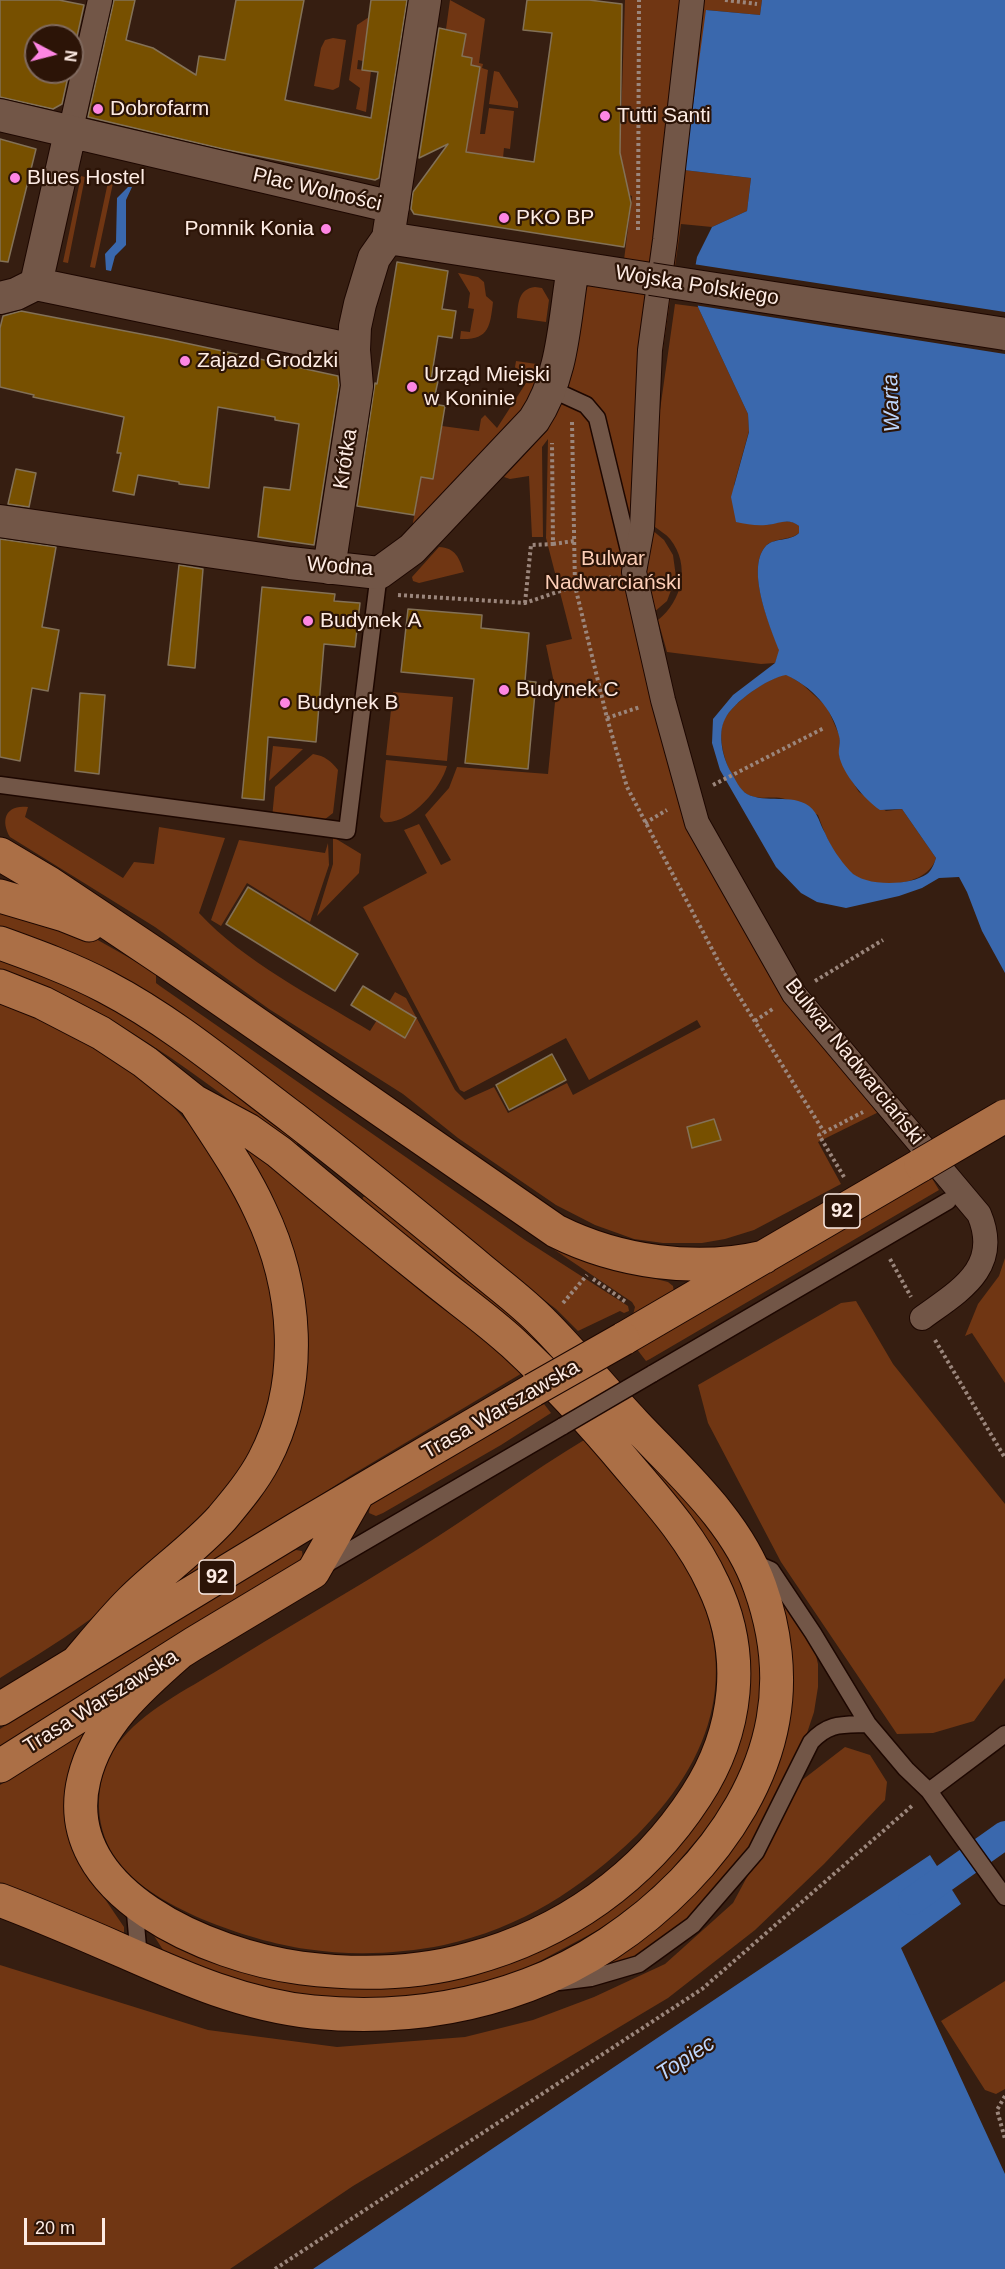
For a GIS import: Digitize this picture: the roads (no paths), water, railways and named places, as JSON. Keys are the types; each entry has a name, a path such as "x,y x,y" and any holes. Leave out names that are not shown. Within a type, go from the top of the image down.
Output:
{"main road":[{"path":"0,854 49,883 167,962 556,1231 609,1252 656,1261 705,1263 745,1261 764,1257"},
{"path":"0,897 74,918 167,962"},
{"path":"0,943 81,974 139,1006 211,1056 370,1177 540,1320 710,1504 738,1541 763,1596 771,1625 777,1685 767,1744 750,1787 736,1813 713,1845 662,1902 606,1946 574,1965 528,1985 479,2001 399,2013 333,2014 292,2010 229,1995 199,1985 0,1900"},
{"path":"0,986 43,1003 101,1033 145,1062 194,1101 248,1130 513,1344 599,1431 675,1521 710,1578 727,1621 734,1665 734,1684 730,1716 722,1747 700,1790 670,1832 633,1871 608,1893 568,1919 528,1940 492,1952 454,1963 396,1971 345,1972 269,1962 214,1945 174,1926 134,1901 102,1872 90,1850 84,1834 82,1816 83,1785 91,1758 114,1718 137,1690 179,1653"},
{"path":"77,1662 132,1600 204,1535 244,1492 264,1460 273,1440 289,1383 290,1315 277,1250 248,1186 194,1101"},
{"name":"Trasa Warszawska","path":"0,1709 298,1528 1005,1116"},
{"path":"314,1572 358,1493"},
{"name":"Trasa Warszawska","path":"0,1766 179,1653 314,1572"}],"street":[{"path":"36,284 100,0"},
{"path":"393,207 425,0"},
{"name":"Bulwar Nadwarciański","path":"692,0 650,350 642,528 627,574 697,823 794,994 979,1214 984,1227 981,1263 975,1275 967,1286 922,1318"},
{"name":"Plac Wolności","path":"0,115 393,207 388,238 374,258 367,279 355,327 354,350"},
{"name":"Wojska Polskiego","path":"388,238 1005,334"},
{"name":"Wodna","path":"0,521 329,568 379,573 412,549 562,393 558,361 573,268"},
{"path":"0,298 16,294 36,284 354,350"},
{"name":"Krótka","path":"329,568 357,386 354,350"}],"lane":[{"path":"562,393 586,405 597,418 627,574"},
{"path":"0,785 346,831 379,573"},
{"path":"315,1182 339,1153"},
{"name":"Trasa Warszawska","path":"314,1572 948,1201"},
{"path":"298,1528 376,1536"},
{"path":"749,1561 771,1570 813,1633 868,1724 906,1769 929,1791 1005,1897"},
{"path":"528,1985 591,1978 639,1964 693,1925 756,1852 811,1742 822,1730 843,1725 868,1724"},
{"path":"929,1791 1005,1734"},
{"path":"134,1901 139,1958"}],"water":[{"name":"Warta","path":"762,0 1005,0 1005,973 982,931 959,877 939,878 922,888 899,896 846,908 817,902 801,893 776,867 720,770 712,743 713,719 733,695 775,663 779,650 770,627 759,584 760,557 768,544 791,538 799,533 799,526 791,522 751,525 736,522 731,497 749,432 748,414 698,307 693,279 697,257 712,227 747,211 751,178 684,170 706,10 760,15","holes":["786,675 812,692 832,717 840,738 841,762 855,786 880,810 902,809 936,858 932,869 927,874 899,883 876,882 857,876 836,853 817,815 809,806 794,800 754,797 744,792 738,784 723,753 721,732 725,719 735,705 761,686"]},
{"path":"128,187 132,187 126,200 126,245 115,256 111,271 106,270 105,254 116,242 117,198"},
{"path":"930,1855 961,1904 901,1948 1005,2174 1005,2269 313,2269"}],"waterway":[{"name":"Topiec","path":"912,1901 1005,1835"}],"place":[{"name":"Dobrofarm","path":"98,109"},
{"name":"Tutti Santi","path":"605,116"},
{"name":"Blues Hostel","path":"15,178"},
{"name":"PKO BP","path":"504,218"},
{"name":"Pomnik Konia","path":"326,229"},
{"name":"Zajazd Grodzki","path":"185,361"},
{"name":"Urząd Miejski w Koninie","path":"412,387"},
{"name":"Budynek A","path":"308,621"},
{"name":"Budynek C","path":"504,690"},
{"name":"Budynek B","path":"285,703"}]}
